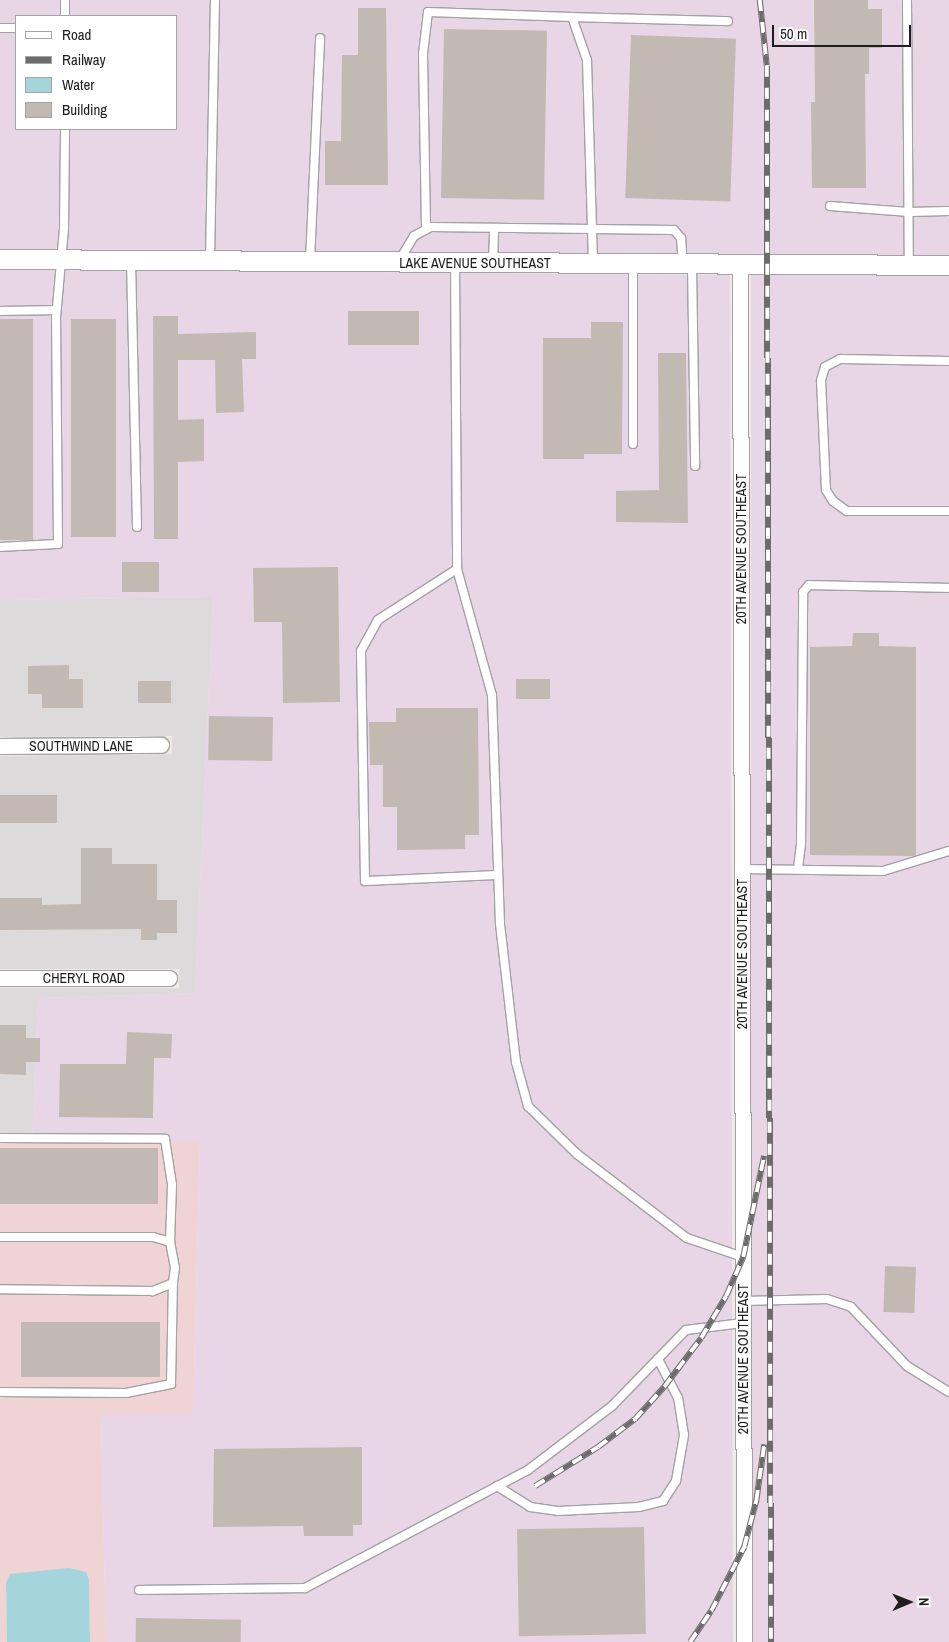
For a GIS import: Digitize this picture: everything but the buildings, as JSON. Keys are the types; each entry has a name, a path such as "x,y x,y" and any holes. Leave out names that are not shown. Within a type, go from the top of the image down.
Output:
{"street":[{"name":"LAKE AVENUE SOUTHEAST","path":"0,260 949,266"},
{"name":"20TH AVENUE SOUTHEAST","path":"740,265 744,1642"},
{"name":"SOUTHWIND LANE","path":"0,746 162,745"},
{"name":"CHERYL ROAD","path":"0,978 169,978"}],"lane":[{"path":"65,0 65,15"},
{"path":"210,261 215,0"},
{"path":"907,0 909,265"},
{"path":"426,227 423,54 428,12 728,21"},
{"path":"572,17 587,60 593,264"},
{"path":"0,28 15,28"},
{"path":"310,262 320,38"},
{"path":"0,547 58,544 56,310 59,260 64,228 65,130"},
{"path":"830,206 908,212 949,211"},
{"path":"398,262 414,236 426,227 674,230 681,238 687,265 695,466"},
{"path":"493,263 494,229"},
{"path":"131,261 137,528"},
{"path":"455,263 457,569 492,695 500,924 516,1062 528,1106 577,1154 687,1238 743,1257"},
{"path":"633,264 633,444"},
{"path":"0,310 56,310"},
{"path":"949,362 840,359 825,367 821,380 826,490 833,501 846,511 949,512"},
{"path":"457,569 378,620 360,651 365,881 498,875"},
{"path":"798,868 802,846 803,592 809,585 949,588"},
{"path":"742,869 798,868 883,871 949,852"},
{"path":"0,1138 165,1139 172,1185 170,1242 176,1268 173,1283 171,1384 126,1393 0,1392"},
{"path":"0,1237 154,1237 170,1242"},
{"path":"0,1289 153,1291 173,1283"},
{"path":"743,1302 827,1299 851,1307 907,1366 949,1392"},
{"path":"139,1590 305,1588 528,1470 612,1406 686,1330 743,1323"},
{"path":"497,1486 530,1507 558,1511 639,1507 663,1500 676,1481 684,1435 678,1398 658,1359"}],"shaded area":[{"path":"0,0 949,0 949,256 0,250"},
{"path":"0,269 730,275 733,1642 106,1642 101,1415 193,1414 200,1141 32,1142 38,998 195,993 213,597 0,600"},
{"path":"751,275 949,275 949,1642 751,1642"},
{"path":"213,597 195,993 38,998 32,1142 0,1143 0,988 179,988 179,969 0,969 0,756 172,754 172,736 0,737 0,600"},
{"path":"200,1140 193,1415 101,1415 106,1642 90,1642 89,1580 24,1574 6,1583 7,1642 0,1642 0,1143"}],"water":[{"path":"69,1568 86,1572 89,1580 90,1642 7,1642 6,1583 10,1574"}],"railway":[{"path":"760,0 767,66 771,1642"},
{"path":"535,1486 598,1447 635,1419 664,1387 701,1338 726,1296 743,1257 764,1156"},
{"path":"690,1642 711,1611 744,1547 756,1501 764,1445"}]}
